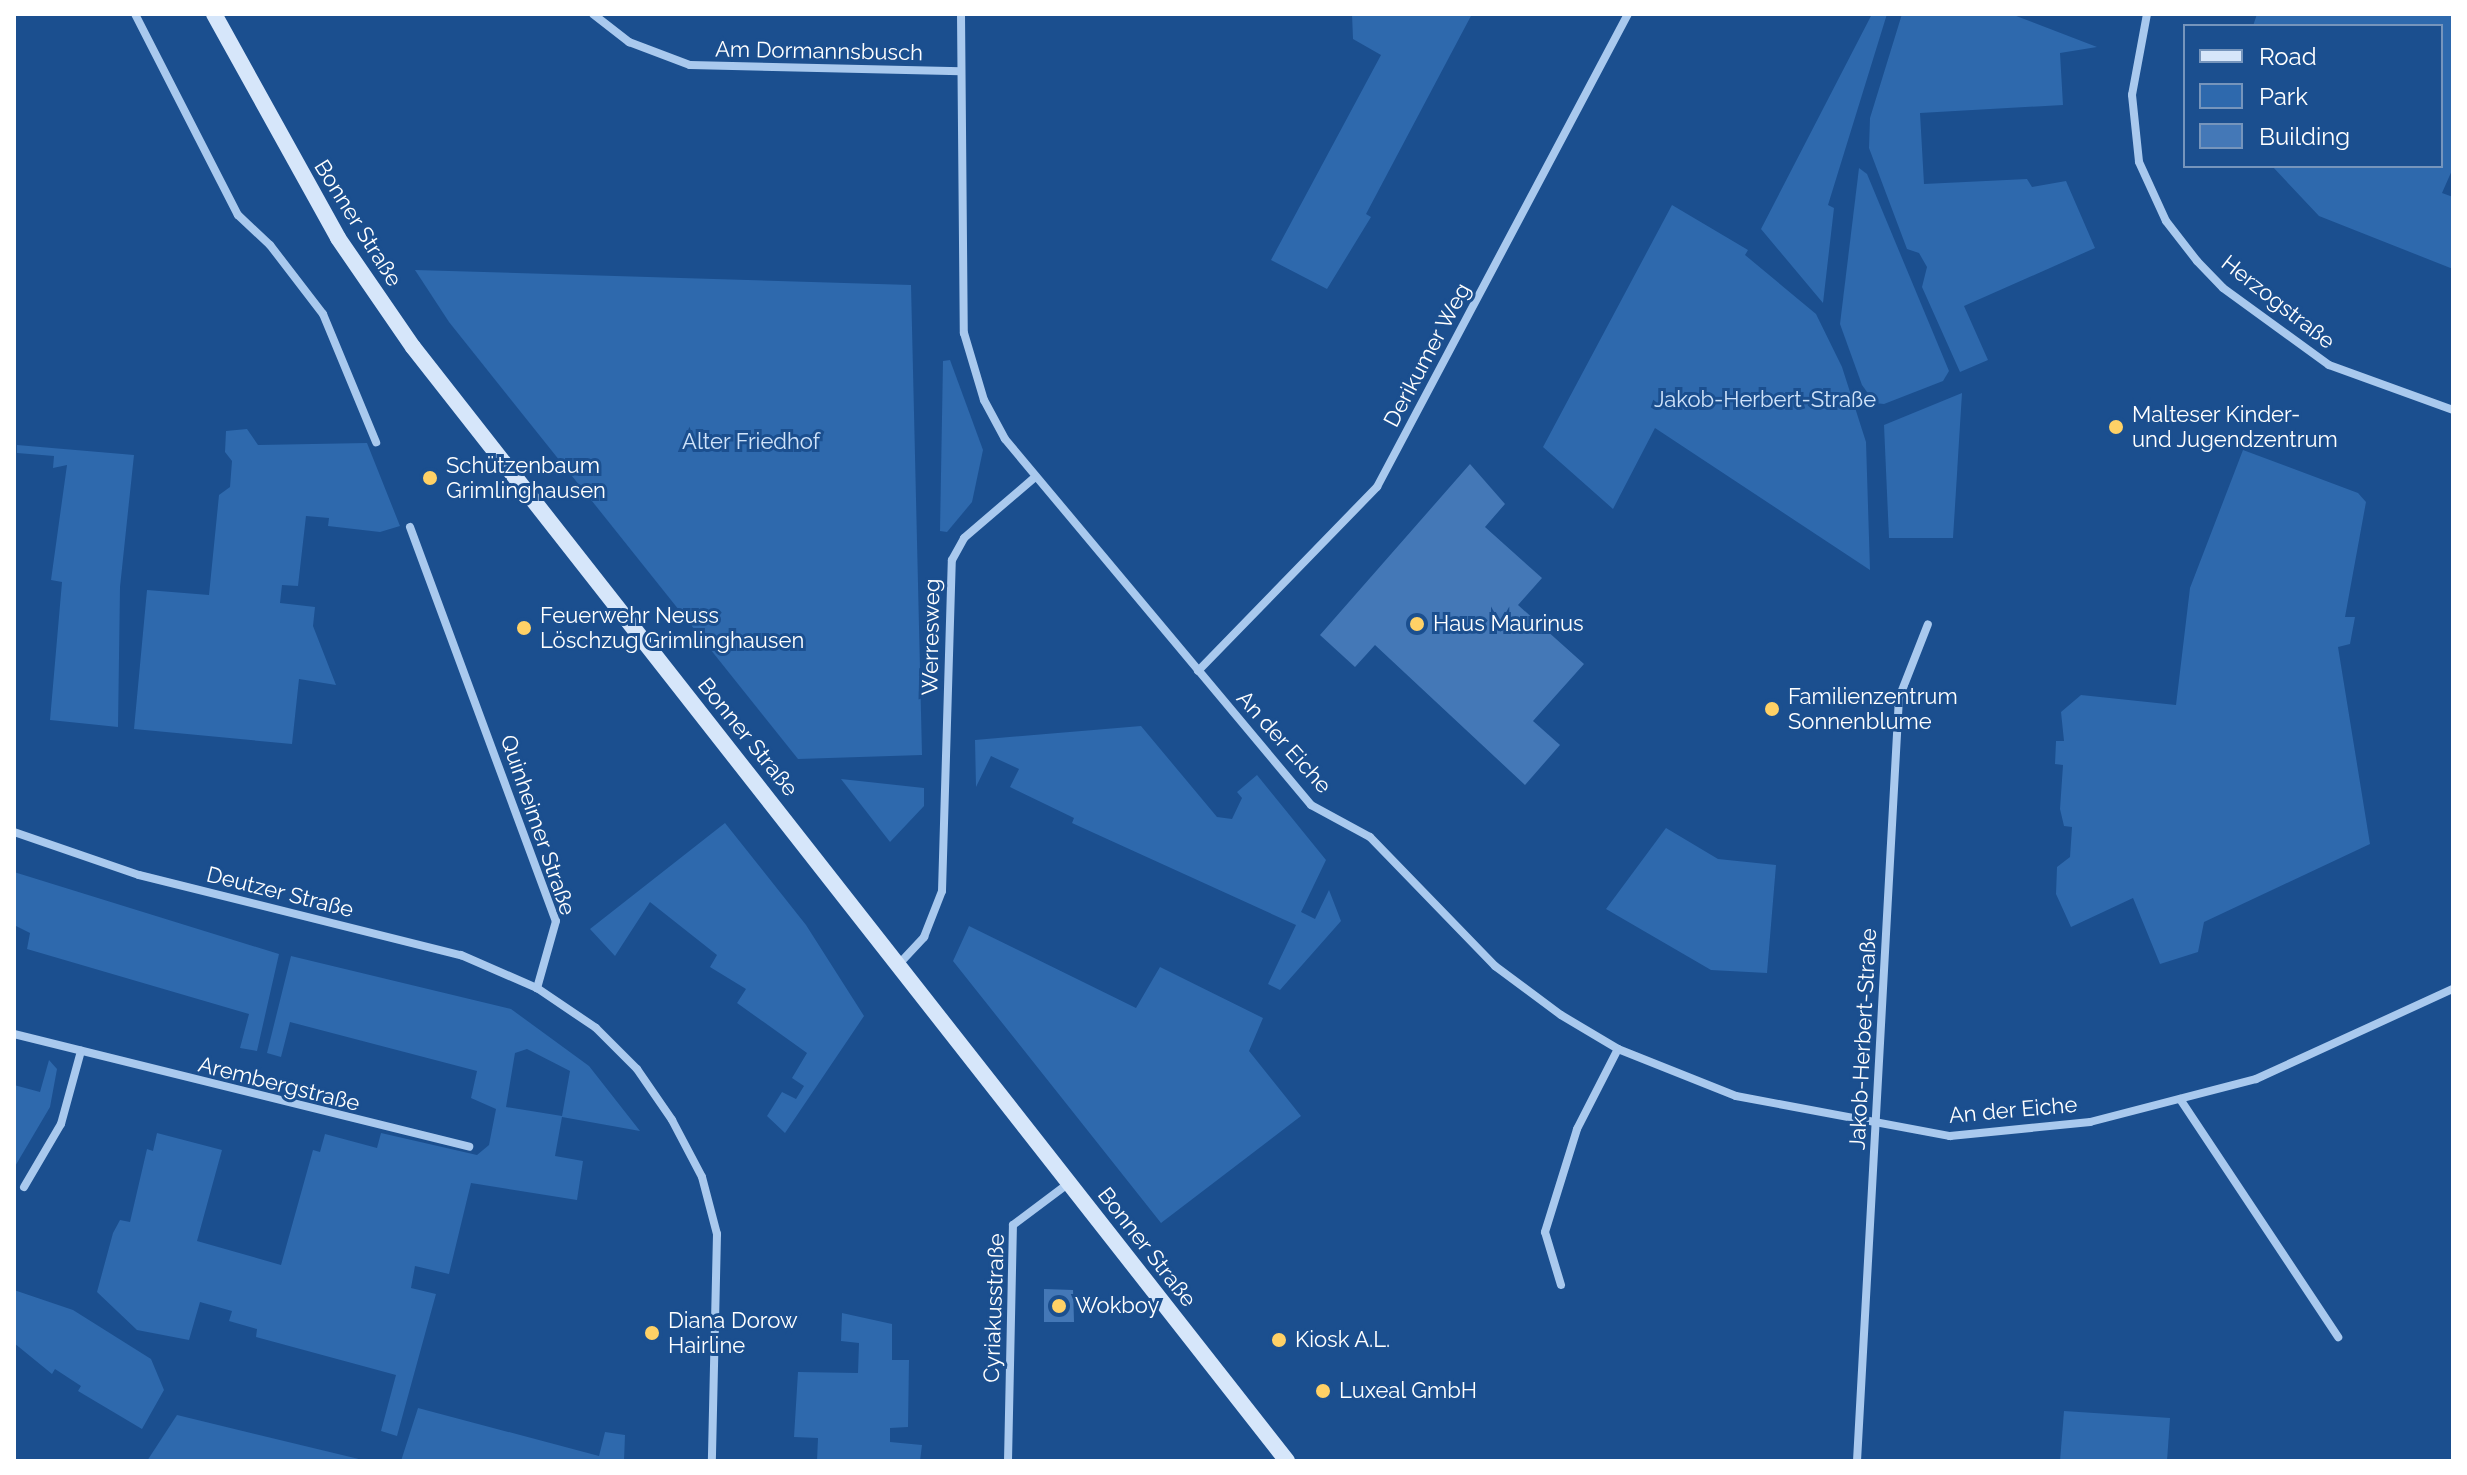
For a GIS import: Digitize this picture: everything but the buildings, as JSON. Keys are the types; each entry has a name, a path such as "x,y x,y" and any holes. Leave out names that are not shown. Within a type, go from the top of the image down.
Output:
{"main road":[{"name":"Bonner Straße","path":"214,14 338,238 413,347 1287,1461"}],"street":[{"path":"135,14 238,215 270,245 323,314 376,442"},
{"name":"Am Dormannsbusch","path":"593,14 629,42 690,65 961,71"},
{"path":"961,14 964,333 984,400 1034,478"},
{"name":"Derikumer Weg","path":"1198,671 1377,487 1628,14"},
{"name":"Herzogstraße","path":"2147,14 2132,95 2139,162 2166,221 2189,251 2223,288 2329,365 2453,410"},
{"name":"Werresweg","path":"899,964 924,937 942,891 952,560 964,538 1034,478"},
{"name":"An der Eiche","path":"1034,478 1311,805 1370,837 1495,966 1618,1049 1736,1096 1876,1125 1950,1136 2090,1122 2256,1079 2453,989"},
{"name":"Quinheimer Straße","path":"410,527 556,921 537,988"},
{"name":"Jakob-Herbert-Straße","path":"1857,1461 1899,698 1928,624"},
{"name":"Deutzer Straße","path":"14,832 139,875 461,955 537,988"},
{"path":"537,988 596,1028 637,1069 702,1177 721,1277 712,1461"},
{"name":"Arembergstraße","path":"14,1034 469,1147"},
{"path":"1561,1285 1545,1232 1577,1129 1618,1049"},
{"path":"24,1187 61,1124 81,1051"},
{"path":"2180,1099 2338,1337"},
{"name":"Cyriakusstraße","path":"1008,1461 1013,1225 1069,1183"}],"green space":[{"path":"1352,14 1472,14 1366,214 1371,217 1327,289 1271,260 1381,55 1353,39"},
{"path":"1872,14 1887,14 1828,205 1834,208 1823,303 1761,229"},
{"path":"1902,14 2011,14 2097,47 2060,53 2063,105 1920,113 1924,184 2027,179 2032,187 2066,181 2095,248 1964,306 1988,360 1960,372 1922,287 1927,267 1919,253 1907,249 1869,148 1870,118"},
{"path":"2257,14 2453,14 2453,168 2442,193 2453,197 2453,269 2319,216 2274,168 2443,168 2443,24 2254,24"},
{"path":"1859,168 1867,174 1949,371 1943,381 1884,404 1875,403 1862,385 1840,324"},
{"path":"1672,205 1748,250 1745,255 1816,314 1842,367 1866,442 1870,570 1655,428 1613,509 1543,447"},
{"name":"Alter Friedhof","path":"415,270 911,285 922,755 798,759 449,322"},
{"path":"950,360 983,450 972,502 947,532 940,531 943,361"},
{"path":"1962,393 1953,538 1889,538 1884,425"},
{"path":"247,429 258,445 367,443 400,526 380,532 328,526 329,518 306,516 298,586 282,585 280,603 315,607 313,626 336,685 299,679 292,744 134,729 147,590 209,595 219,495 230,487 232,461 225,452 226,431"},
{"path":"17,445 134,455 120,587 118,727 50,720 62,582 51,580 67,465 53,468 54,456 17,453"},
{"path":"2243,450 2358,493 2366,502 2345,617 2355,617 2350,644 2338,647 2370,844 2204,922 2198,952 2160,964 2133,898 2071,927 2056,894 2057,867 2070,857 2072,827 2064,826 2060,809 2063,765 2055,764 2056,741 2064,741 2061,712 2081,695 2176,705 2190,588"},
{"path":"1141,726 1217,817 1232,819 1242,798 1237,792 1257,775 1326,860 1301,912 1315,919 1329,890 1341,921 1280,990 1268,984 1296,925 1072,823 1074,818 1010,787 1019,769 991,756 976,787 975,740"},
{"path":"841,779 924,788 924,806 890,842"},
{"path":"725,823 806,925 864,1016 785,1133 767,1116 782,1092 796,1099 804,1086 792,1078 807,1053 737,1003 746,989 710,967 717,955 650,902 615,956 590,929"},
{"path":"1666,828 1718,859 1776,865 1767,973 1711,970 1606,909"},
{"path":"14,872 279,954 257,1051 240,1048 249,1014 27,949 30,933 14,925"},
{"path":"969,926 1136,1008 1160,967 1263,1018 1249,1051 1301,1116 1161,1223 953,961"},
{"path":"291,956 511,1009 589,1066 640,1131 562,1117 555,1156 583,1161 577,1200 471,1183 449,1274 415,1266 411,1288 436,1294 397,1436 381,1431 396,1375 256,1337 257,1329 229,1321 232,1311 200,1302 189,1340 137,1330 97,1292 113,1233 120,1220 130,1222 147,1149 153,1151 157,1133 222,1150 197,1241 281,1265 313,1150 320,1152 325,1134 377,1148 381,1133 477,1155 489,1145 496,1109 471,1098 477,1071 290,1022 281,1057 267,1053","holes":["527,1049 570,1071 562,1116 506,1107 515,1053"]},
{"path":"49,1060 57,1069 50,1107 14,1168 14,1085 40,1092"},
{"path":"14,1290 73,1310 151,1359 164,1390 142,1429 78,1391 81,1386 55,1369 52,1374 14,1343"},
{"path":"842,1313 892,1324 892,1360 909,1360 908,1427 890,1428 890,1442 922,1445 920,1461 817,1461 818,1438 794,1437 798,1372 858,1373 859,1343 841,1341"},
{"path":"418,1408 599,1456 605,1432 625,1435 624,1461 401,1461"},
{"path":"2064,1411 2170,1418 2167,1461 2060,1461"},
{"path":"177,1415 367,1461 147,1461"}],"place":[{"name":"Malteser Kinder- und Jugendzentrum","path":"2116,427"},
{"name":"Schützenbaum Grimlinghausen","path":"430,478"},
{"name":"Haus Maurinus","path":"1417,624"},
{"name":"Feuerwehr Neuss Löschzug Grimlinghausen","path":"524,628"},
{"name":"Familienzentrum Sonnenblume","path":"1772,709"},
{"name":"Wokboy","path":"1059,1306"},
{"name":"Diana Dorow Hairline","path":"652,1333"},
{"name":"Kiosk A.L.","path":"1279,1340"},
{"name":"Luxeal GmbH","path":"1323,1391"}]}
